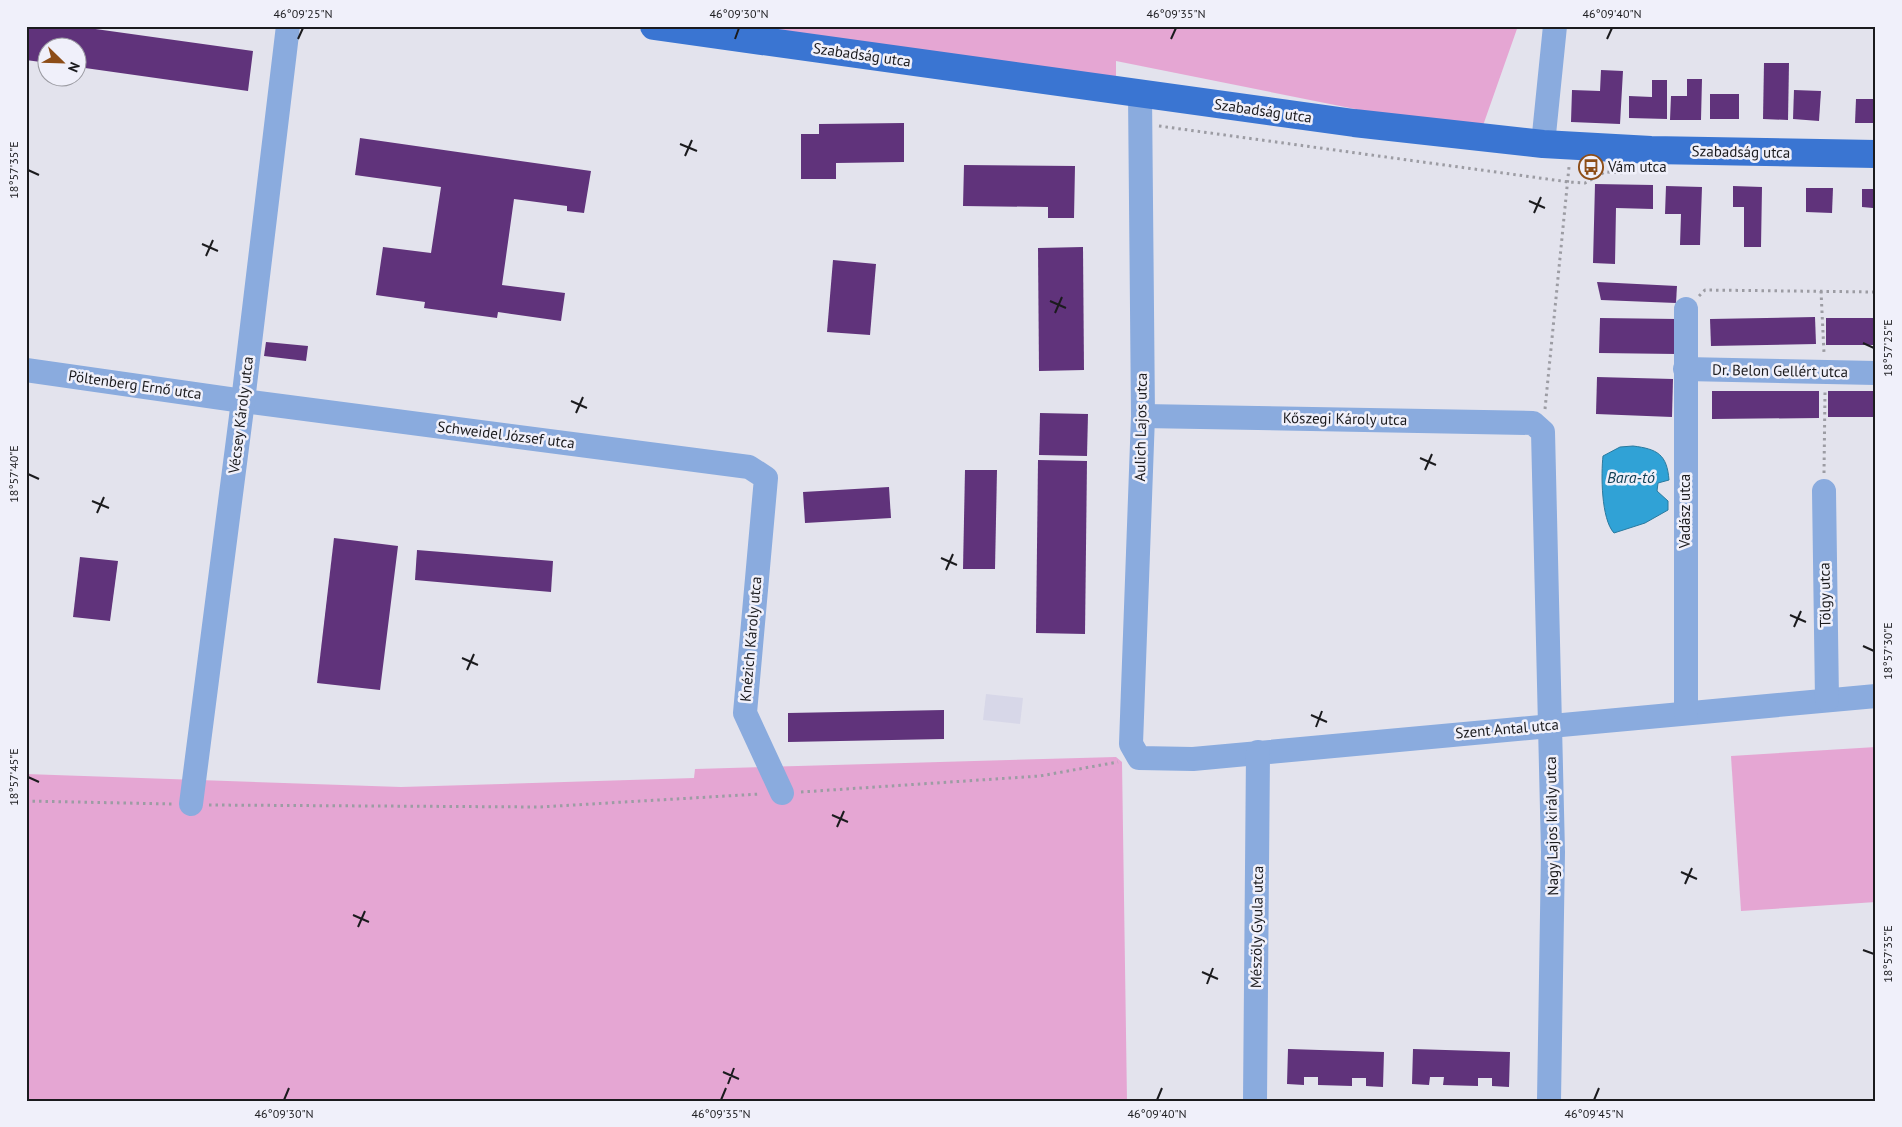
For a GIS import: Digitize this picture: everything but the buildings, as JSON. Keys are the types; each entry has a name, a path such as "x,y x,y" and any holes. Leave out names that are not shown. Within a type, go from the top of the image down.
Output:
{"main road":[{"name":"Szabadság utca","path":"667,27 1354,123 1543,144 1651,150 1876,154"}],"street":[{"name":"Vécsey Károly utca","path":"191,804 244,395 288,26"},
{"path":"1543,144 1555,26"},
{"name":"Aulich Lajos utca","path":"1139,758 1131,744 1142,416 1140,94"},
{"name":"Vadász utca","path":"1686,309 1686,713"},
{"name":"Schweidel József utca","path":"26,355 244,395 749,466 766,478"},
{"name":"Pöltenberg Ernő utca","path":"26,370 244,395"},
{"name":"Dr. Belon Gellért utca","path":"1685,370 1876,373"},
{"name":"Kőszegi Károly utca","path":"1142,416 1533,423 1543,432"},
{"name":"Nagy Lajos király utca","path":"1543,432 1553,852 1549,1101"},
{"name":"Knézich Károly utca","path":"766,478 745,713 782,793"},
{"name":"Tölgy utca","path":"1824,491 1827,700"},
{"name":"Szent Antal utca","path":"1139,758 1193,759 1550,724 1876,696"},
{"name":"Mészöly Gyula utca","path":"1255,1101 1258,752"}],"path":[{"path":"1141,125 1585,183"},
{"path":"1543,432 1569,182 1570,146"},
{"path":"1686,309 1705,290 1876,292"},
{"path":"1821,291 1825,372 1824,491"},
{"path":"26,801 540,807 1040,776 1139,758"}],"shaded area":[{"path":"718,26 1518,26 1480,134 1116,61 1116,80"},
{"path":"986,694 1023,698 1020,724 983,720"},
{"path":"1876,747 1876,902 1741,911 1731,756"},
{"path":"1116,757 1122,762 1127,1101 26,1101 26,774 401,787 694,778 695,769"}],"water":[{"name":"Bara-tó","path":"1633,446 1654,451 1659,454 1666,464 1669,480 1658,483 1657,491 1668,501 1668,510 1645,523 1614,533 1604,507 1602,485 1603,456 1620,447"}],"place":[{"name":"Vám utca","path":"1591,167"}]}
